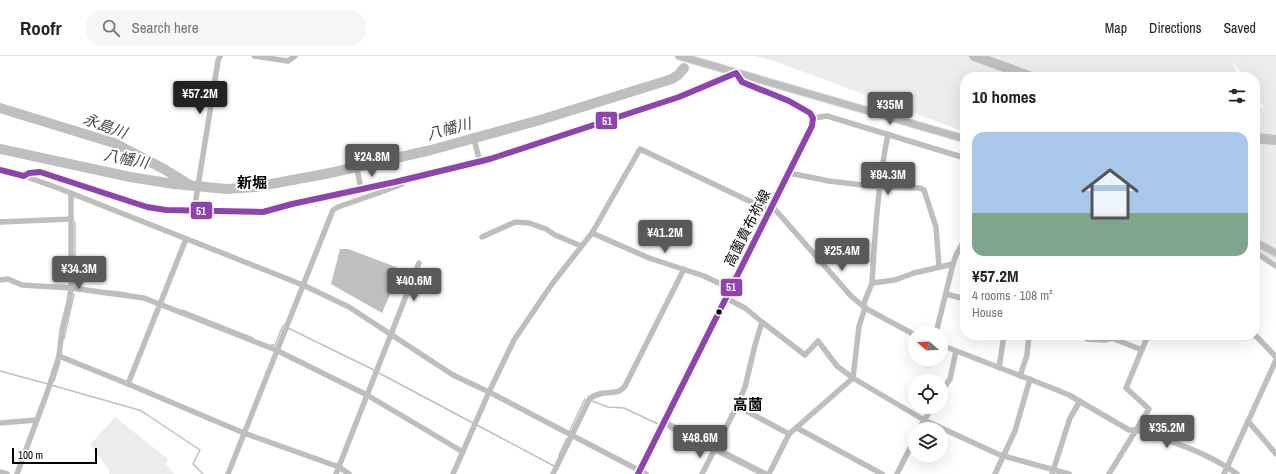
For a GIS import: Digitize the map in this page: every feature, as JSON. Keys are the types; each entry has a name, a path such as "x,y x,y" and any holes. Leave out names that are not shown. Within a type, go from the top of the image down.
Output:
{"main road":[{"path":"679,56 960,138"},
{"path":"736,73 742,82 805,109 813,118"},
{"name":"高薗貴布祢線","path":"641,473 664,422 812,126 813,118"},
{"path":"1260,245 1276,253"}],"street":[{"path":"194,211 220,56"},
{"path":"254,56 288,61 296,56"},
{"path":"24,176 29,173 40,172 147,207 166,210 263,212 292,204 361,190 480,162 679,96 736,73"},
{"path":"813,118 827,116 960,156"},
{"path":"664,422 714,449 768,474 790,434 853,378 859,326 865,308 864,303 872,283 874,234 879,187 888,134"},
{"path":"473,136 480,162"},
{"path":"453,474 489,392 517,336 552,284 592,233 640,149 771,209 851,296 865,308 908,331"},
{"path":"356,164 361,190"},
{"path":"0,170 24,176 71,193 303,285 349,307 453,375 571,434 641,473"},
{"path":"789,173 829,181 879,187 920,188 924,190 936,227 939,266"},
{"path":"228,474 276,350 333,210 417,177"},
{"path":"17,474 59,356 62,330 71,288 71,193"},
{"path":"0,222 71,219"},
{"path":"482,237 515,222 529,223 546,229 555,235 581,246"},
{"path":"592,233 649,258 704,276 731,289"},
{"path":"128,384 186,239"},
{"path":"938,326 953,264 960,248"},
{"path":"1260,255 1276,266"},
{"path":"336,474 419,263"},
{"path":"872,283 895,280 939,266 953,264"},
{"path":"553,474 571,434 590,398 601,394 616,393 622,390 625,386 684,269"},
{"path":"0,280 8,280 22,286 71,288 144,298 276,350 367,395 463,452"},
{"path":"946,294 960,298"},
{"path":"726,298 745,308 805,355 818,341 837,366 853,378 924,420 1004,457 1053,472 1069,474"},
{"path":"702,474 737,406 745,387 762,322"},
{"path":"999,368 1003,340"},
{"path":"1020,376 1028,355 1029,340"},
{"path":"1117,340 1142,350"},
{"path":"1110,474 1149,409 1126,388 1146,340"},
{"path":"1224,474 1276,359 1259,340"},
{"path":"948,348 1052,388 1129,430 1136,430 1186,446 1228,467 1237,474"},
{"path":"948,382 950,379 956,351"},
{"path":"59,356 244,433 339,467 349,474"},
{"path":"995,474 1015,431 1030,380"},
{"path":"1053,472 1070,418 1080,402"},
{"path":"737,406 790,434"},
{"path":"924,420 928,414"},
{"path":"0,423 36,420"},
{"path":"1248,421 1276,454"},
{"path":"798,428 882,474"},
{"path":"897,474 908,452"},
{"path":"0,472 7,474"}],"shaded area":[{"path":"755,56 1276,56 1276,261 1260,254 1260,107 1264,108 1260,102 1260,72 1240,72 1233,62 1236,72 960,72 960,130 777,62"},
{"path":"340,249 348,249 401,269 382,313 331,284"},
{"path":"115,417 168,459 166,464 174,474 109,474 110,471 90,445"}],"waterway":[{"name":"八幡川","path":"974,56 1018,72"},
{"name":"八幡川","path":"0,149 130,177 174,184 227,189 255,187 330,173 431,150 540,120 672,79 684,68"},
{"name":"永島川","path":"0,108 114,143 164,169 190,185"},
{"name":"八幡川","path":"1260,138 1276,140"},
{"path":"75,222 75,285 78,287"},
{"path":"110,291 126,293"},
{"path":"64,339 74,294"},
{"path":"182,310 253,338"},
{"path":"271,345 275,345 283,325"},
{"path":"288,328 374,370"},
{"path":"54,381 60,362"},
{"path":"0,371 48,384"},
{"path":"379,373 473,423"},
{"path":"51,385 139,410 146,414 200,450 193,464 203,474"},
{"path":"570,430 585,399"},
{"path":"592,401 608,407 624,408 658,424"},
{"path":"477,425 554,466"},
{"path":"668,428 759,474"},
{"path":"559,455 567,438"}],"transit line":[{"name":"51","path":"0,170 24,176 29,173 40,172 147,207 166,210 263,212 490,159 679,97 736,73 742,82 789,101 810,113 813,118 812,126 638,474"}],"district":[{"name":"新堀","path":"252,183"},
{"name":"高薗","path":"748,405"}]}
